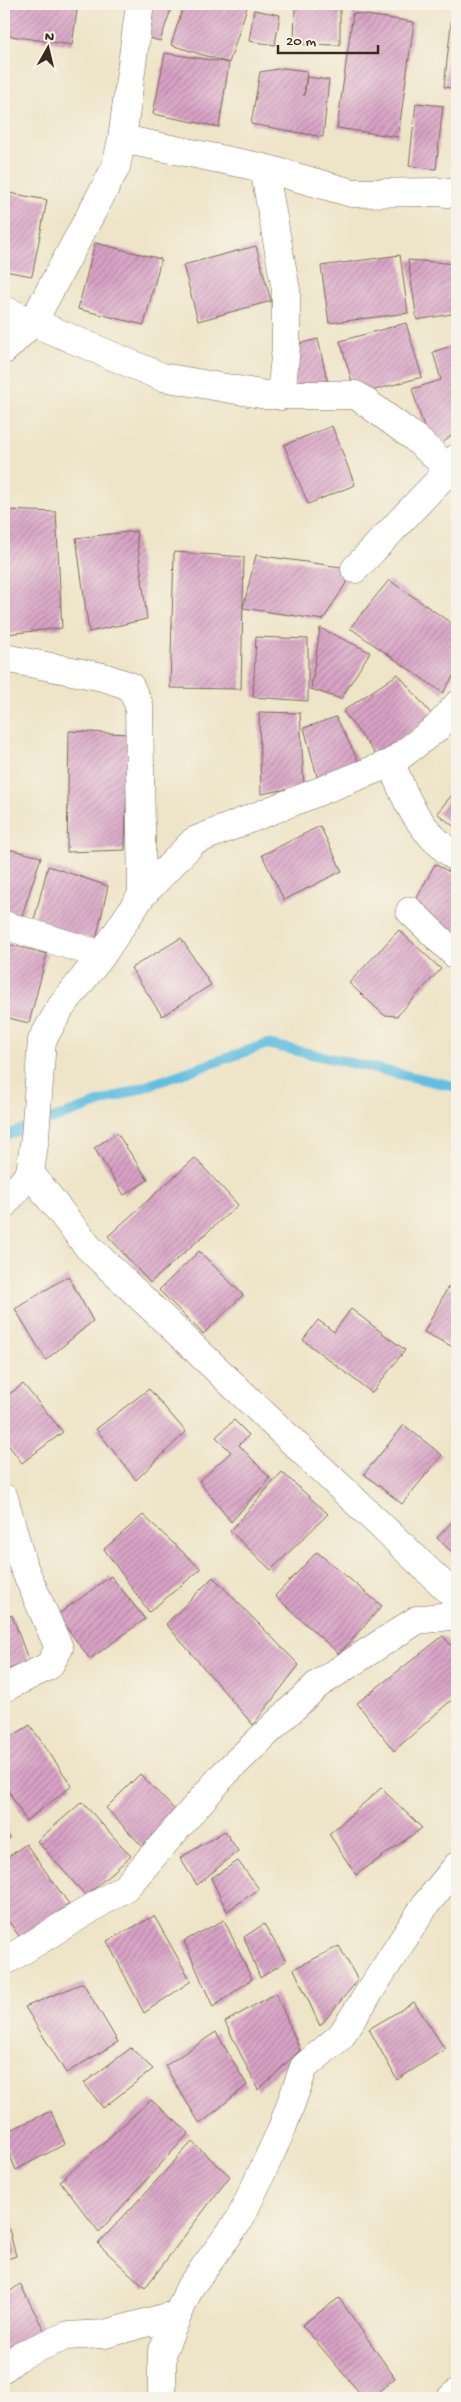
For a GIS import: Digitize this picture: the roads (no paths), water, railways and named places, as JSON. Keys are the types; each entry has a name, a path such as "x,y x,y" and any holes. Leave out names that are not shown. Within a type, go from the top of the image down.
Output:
{"street":[{"path":"4,350 33,322 116,168 122,139 140,4"},
{"path":"122,139 264,168 352,194 439,192 457,194"},
{"path":"264,168 286,290 286,347 281,396"},
{"path":"4,310 162,378 281,396 356,395 455,468 355,569"},
{"path":"4,658 103,677 130,686 139,705 142,895"},
{"path":"4,1204 30,1173 35,1137 42,1040 61,1007 102,956 142,895 194,841 391,763 438,727 457,705"},
{"path":"391,763 404,798 434,840 457,858"},
{"path":"410,911 457,956"},
{"path":"4,925 102,956"},
{"path":"30,1173 88,1248 457,1598"},
{"path":"4,1498 22,1563 59,1648 49,1666 4,1688"},
{"path":"4,1962 126,1888 225,1773 317,1685 417,1620 457,1615"},
{"path":"162,2398 162,2352 178,2314 190,2287 240,2219 280,2131 304,2068 341,2036 426,1904 457,1866"},
{"path":"4,2368 21,2355 66,2336 104,2334 178,2314"},
{"path":"451,2398 457,2393"}],"waterway":[{"path":"4,1136 267,1044 457,1087"}]}
